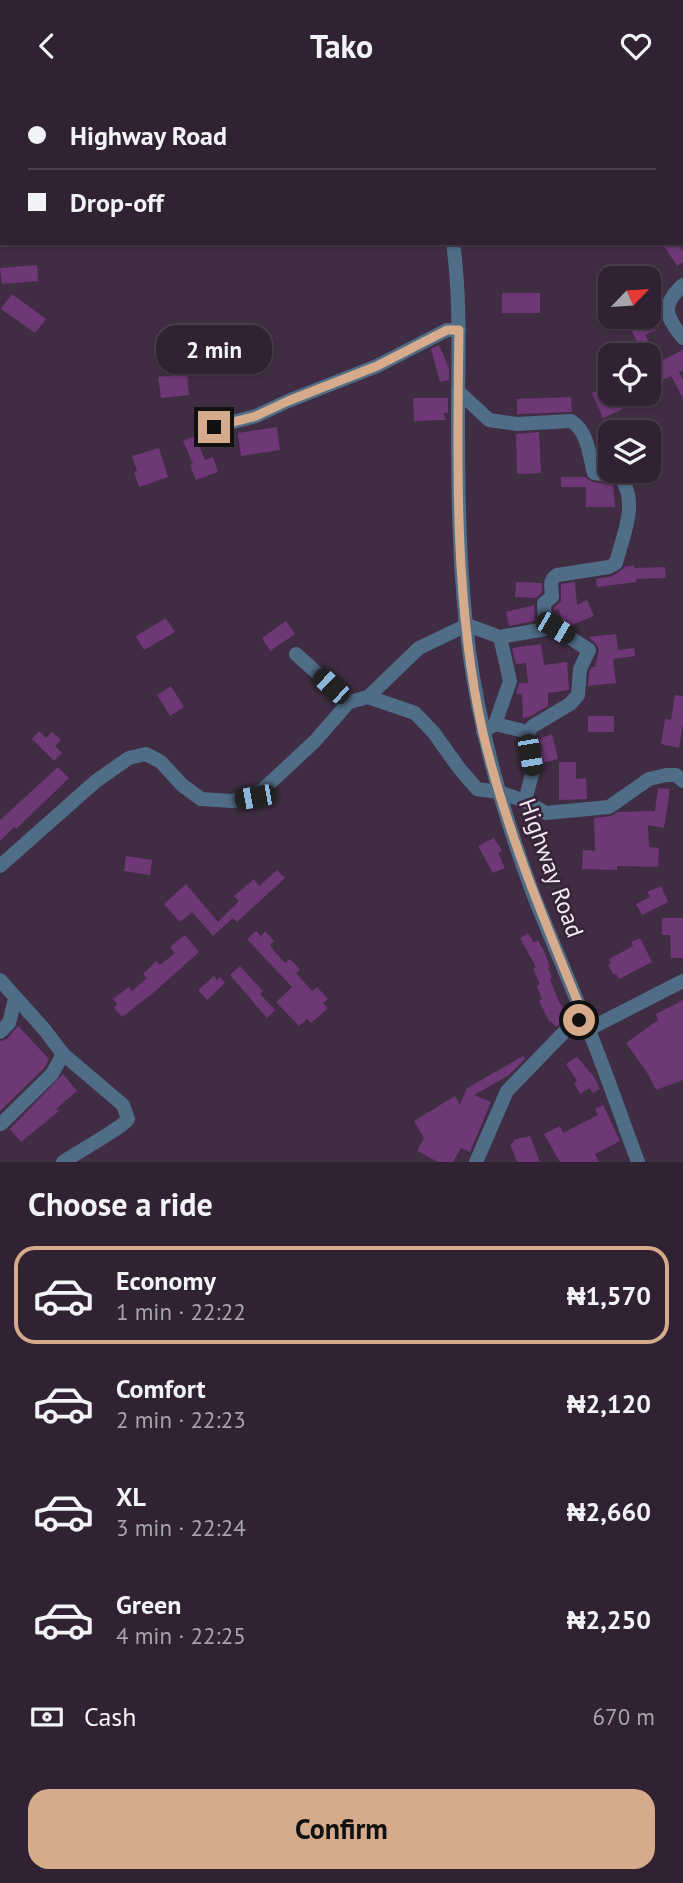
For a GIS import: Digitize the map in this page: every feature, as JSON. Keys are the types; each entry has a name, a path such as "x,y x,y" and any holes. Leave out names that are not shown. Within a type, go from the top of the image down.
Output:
{"street":[{"path":"665,91 674,91"},
{"name":"Highway Road","path":"453,245 459,330 458,471 467,625 489,728 499,792 532,891 589,1029 638,1162"},
{"path":"683,285 674,293 667,308 669,317 683,338"},
{"path":"214,427 256,416 377,366 447,330 459,330"},
{"path":"458,391 489,420 517,424 571,421 583,432 594,473 620,476 627,485 631,499 616,563 609,567 553,577 550,582 552,597 544,603 545,629"},
{"path":"0,866 96,781 130,758 146,754 162,762 182,785 201,799 232,801 255,797 315,741 349,702 368,697 419,648 467,625 499,637 555,628 589,650 580,669 579,695 528,732 527,741 533,770 526,800"},
{"path":"499,637 510,681 489,728 528,732"},
{"path":"296,653 349,702"},
{"path":"368,697 415,713 478,789 526,800 546,813 609,807 649,779 666,775 676,775 683,781"},
{"path":"0,980 63,1054 123,1105 128,1119 125,1125 101,1137 64,1162"},
{"path":"476,1162 507,1091 569,1027 579,1020 589,1029 683,981"},
{"path":"0,1032 9,1023 15,999"},
{"path":"1,1124 52,1074 63,1054"}],"building":[{"path":"663,245 679,245 683,251 683,262 677,266"},
{"path":"37,265 38,281 2,284 0,268"},
{"path":"502,293 540,293 540,313 502,313"},
{"path":"12,294 46,319 35,333 1,309"},
{"path":"631,329 656,329 645,335 649,343 637,343"},
{"path":"439,345 449,368 449,380 440,382 431,349"},
{"path":"683,350 683,370 679,372 683,380 683,398 671,376 661,381 661,361"},
{"path":"187,374 189,395 161,398 158,377"},
{"path":"598,390 598,406 622,406 623,409 603,418 592,393"},
{"path":"571,397 572,412 517,414 517,399"},
{"path":"413,398 448,398 448,413 443,413 446,420 414,421"},
{"path":"277,427 280,450 241,456 238,433"},
{"path":"539,432 541,473 517,474 516,434"},
{"path":"195,436 205,460 213,457 218,472 196,480 190,465 193,464 183,441"},
{"path":"159,448 168,477 139,487 132,456"},
{"path":"561,477 585,477 592,482 613,485 615,507 586,507 586,487 561,487"},
{"path":"634,565 634,568 665,567 666,578 636,579 637,582 597,587 596,579 613,576 625,567"},
{"path":"516,582 542,583 542,592 536,598 515,597"},
{"path":"575,582 577,605 587,600 594,616 569,626 564,623 558,609 554,611 554,608 561,601 561,584"},
{"path":"534,605 535,621 509,626 506,612"},
{"path":"166,618 175,632 144,650 136,636"},
{"path":"286,621 295,634 270,651 262,638"},
{"path":"616,634 618,650 634,648 635,656 613,659 616,683 588,686 589,672 595,667 599,650 589,637"},
{"path":"541,644 544,665 567,662 569,690 548,693 548,706 523,718 522,694 516,694 519,683 528,683 526,663 516,664 512,648"},
{"path":"171,686 184,707 170,716 157,695"},
{"path":"675,695 683,696 679,748 661,744 665,719 671,720"},
{"path":"588,716 614,716 614,732 588,732"},
{"path":"39,731 46,738 52,732 61,740 55,746 62,753 54,761 32,739"},
{"path":"552,734 558,759 542,763 540,752 543,751 539,739"},
{"path":"559,762 576,762 576,779 586,778 587,799 559,800"},
{"path":"58,767 69,778 0,841 0,820"},
{"path":"658,788 670,789 664,828 648,825 649,847 659,848 658,867 582,869 583,850 595,851 594,818 611,816 618,812 655,811"},
{"path":"494,838 502,851 498,853 505,868 493,873 478,846"},
{"path":"126,856 152,860 150,875 124,871"},
{"path":"277,870 285,878 237,922 233,918 213,936 192,912 180,922 164,904 186,884 218,922 239,901 234,896 254,879 259,886"},
{"path":"661,886 668,902 642,915 636,904 650,897 647,892"},
{"path":"662,918 683,918 683,958 671,958 670,935 662,935"},
{"path":"256,931 261,936 265,931 274,941 270,945 285,963 290,959 300,969 296,973 312,991 317,987 328,999 323,1003 328,1008 311,1023 307,1019 299,1026 276,1002 292,987 247,939"},
{"path":"528,933 534,943 538,940 544,951 550,967 550,979 559,1002 569,1016 556,1027 551,1021 550,1023 539,1001 542,999 537,986 540,984 533,968 536,967 520,938"},
{"path":"185,935 199,952 122,1017 114,1008 117,1004 113,999 129,987 132,991 147,978 143,974 156,961 160,965 175,953 170,947"},
{"path":"640,938 652,962 619,979 608,965 611,963 609,959 633,946 631,942"},
{"path":"240,966 263,991 260,994 275,1010 267,1018 230,975"},
{"path":"214,976 217,980 220,977 225,983 207,1000 198,990"},
{"path":"683,1000 683,1080 656,1090 626,1043 658,1020 656,1014"},
{"path":"18,1026 49,1059 44,1068 0,1111 0,1041 7,1039"},
{"path":"523,1056 525,1059 509,1075 474,1095 491,1102 470,1152 461,1148 453,1162 438,1162 417,1151 424,1138 414,1121 455,1096 460,1105 467,1088"},
{"path":"577,1057 594,1077 600,1089 593,1093 590,1088 580,1094 574,1083 577,1081 566,1064"},
{"path":"63,1074 77,1091 56,1109 59,1111 21,1142 10,1129"},
{"path":"603,1105 620,1141 595,1154 599,1162 560,1162 544,1134 560,1126 563,1133 598,1115 595,1109"},
{"path":"530,1136 540,1162 517,1162 510,1144 513,1140"}],"route":[{"path":"214,427 256,416 377,366 447,330 459,330 458,471 462,562 469,649 483,731 499,792 532,891 589,1029 579,1020"}]}
